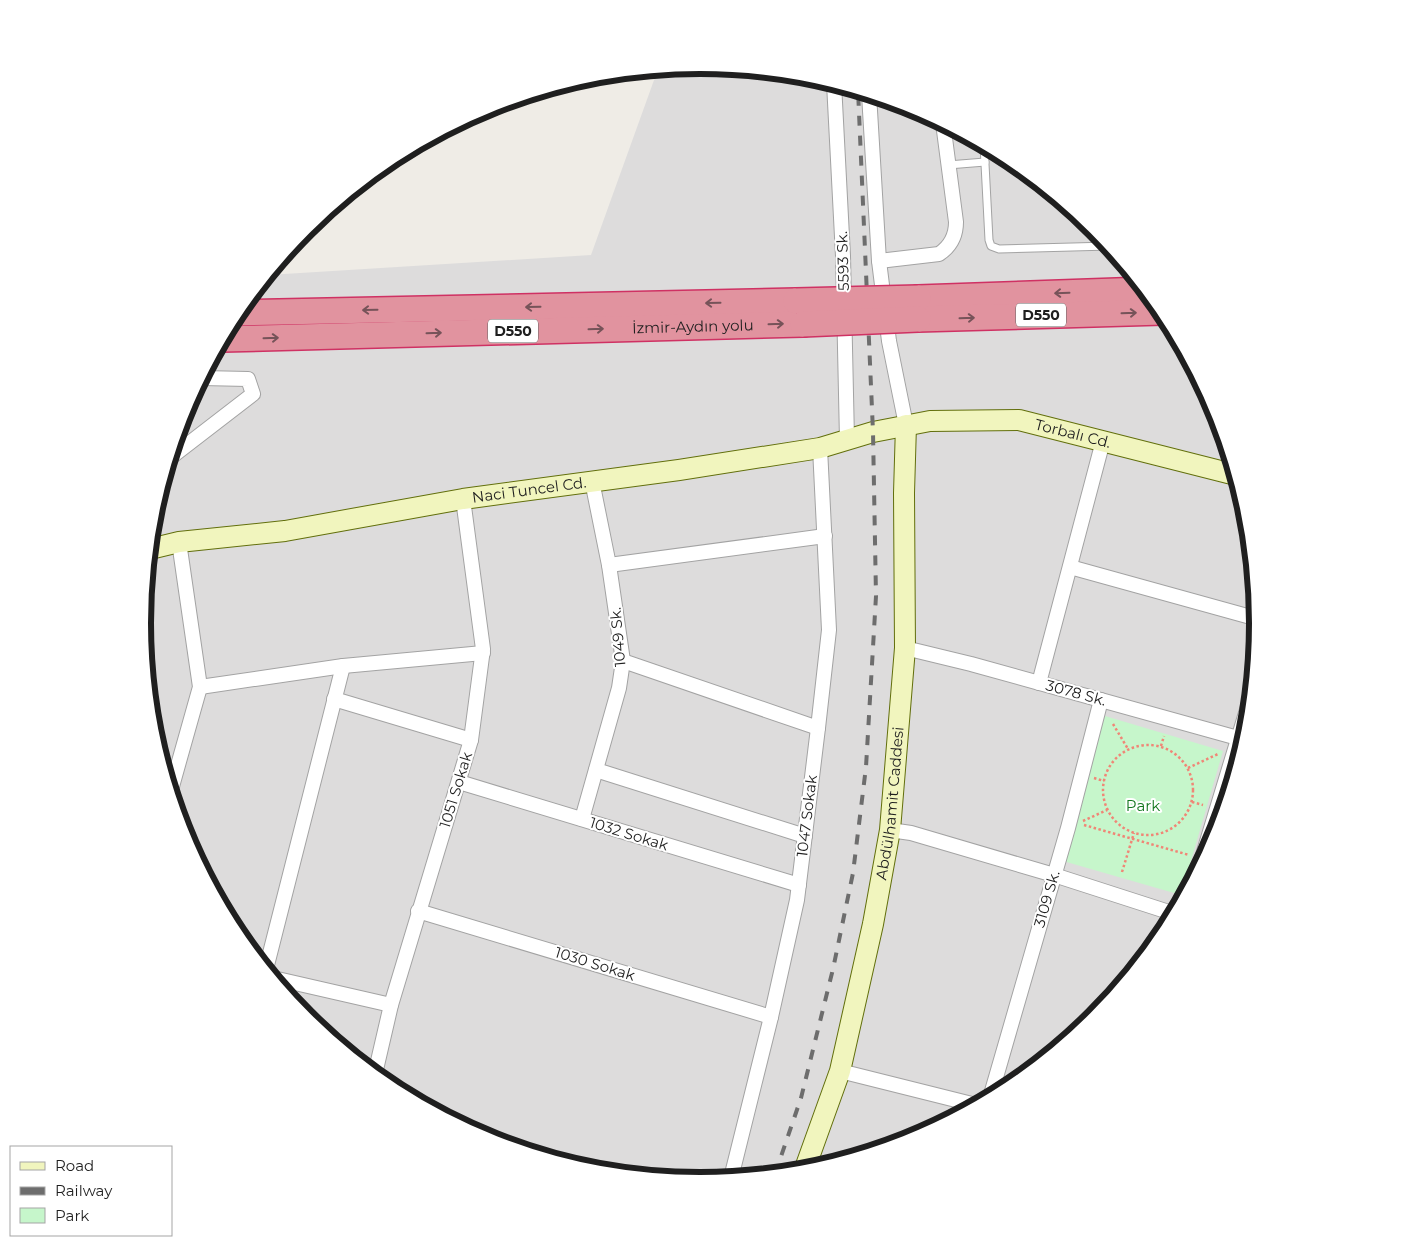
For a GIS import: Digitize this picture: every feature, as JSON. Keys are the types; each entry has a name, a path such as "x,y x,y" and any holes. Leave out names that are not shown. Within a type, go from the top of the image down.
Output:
{"highway":[{"name":"D550","path":"918,309 1137,291"},
{"name":"İzmir-Aydın yolu","path":"231,339 800,312 918,309 1153,312"},
{"name":"İzmir-Aydın yolu","path":"248,313 800,312"}],"main road":[{"name":"Torbalı Cd.","path":"906,425 930,422 1019,420 1229,473"},
{"name":"Naci Tuncel Cd.","path":"157,547 179,542 286,531 463,499 679,470 820,448 906,425"},
{"name":"Abdülhamit Caddesi","path":"807,1162 840,1071 873,924 890,830 905,648 904,493 906,425"}],"street":[{"name":"5593 Sk.","path":"834,90 843,256 847,440"},
{"path":"869,101 879,261 889,341 906,425"},
{"path":"879,261 939,254 951,244 956,222 943,130"},
{"path":"178,452 253,394 248,379 209,378"},
{"path":"1039,683 1103,441"},
{"name":"1047 Sokak","path":"733,1171 771,1017 799,885 830,630 820,448"},
{"name":"1049 Sk.","path":"582,820 619,688 623,662 609,565 592,481"},
{"name":"1051 Sokak","path":"377,1067 391,1006 418,911 471,740 483,648 463,499"},
{"path":"609,565 825,536"},
{"path":"174,779 200,687 179,542"},
{"path":"1070,567 1250,617"},
{"name":"3078 Sk.","path":"905,648 1237,738"},
{"path":"200,687 343,666 483,654"},
{"path":"623,662 818,728"},
{"path":"268,961 343,666"},
{"path":"334,699 471,740"},
{"name":"3109 Sk.","path":"993,1088 1068,828 1101,700"},
{"path":"596,770 805,836"},
{"name":"1032 Sokak","path":"459,782 799,885"},
{"path":"890,830 912,832 1054,874 1167,912"},
{"name":"1030 Sokak","path":"418,911 771,1017"},
{"path":"284,981 391,1006"},
{"path":"840,1071 968,1103"}],"lane":[{"path":"984,153 989,240 991,246 995,248 1099,246"},
{"path":"948,165 985,162"}],"path":[{"path":"1113,724 1128,749"},
{"path":"1161,746 1164,736"},
{"path":"1146,744 1161,746 1173,751 1184,761 1188,768 1194,788 1192,802 1186,816 1174,828 1160,834 1144,836 1129,832 1116,823 1107,810 1103,795 1104,779 1109,766 1119,755 1128,749 1146,744"},
{"path":"1188,768 1218,754"},
{"path":"1192,802 1205,806"},
{"path":"1107,810 1078,824 1132,839 1195,861"},
{"path":"1122,872 1134,833"}],"shaded area":[{"path":"700,74 772,78 843,92 877,103 943,130 1006,166 1063,210 1089,235 1136,289 1176,348 1208,413 1221,446 1231,481 1245,551 1249,587 1249,659 1245,695 1231,765 1221,800 1193,866 1176,898 1136,957 1113,985 1063,1036 1035,1059 1006,1080 943,1116 877,1143 843,1154 772,1168 736,1171 700,1172 629,1168 558,1154 524,1143 458,1116 426,1099 395,1080 338,1036 312,1011 265,957 225,898 208,866 180,800 170,765 156,695 152,659 152,587 162,516 180,446 208,380 244,318 277,274 591,255 656,76"}],"green space":[{"name":"Park","path":"1105,716 1223,751 1185,881 1178,894 1063,861"}],"railway":[{"path":"777,1167 801,1098 833,969 853,873 866,767 876,596 873,432 858,97"}]}
